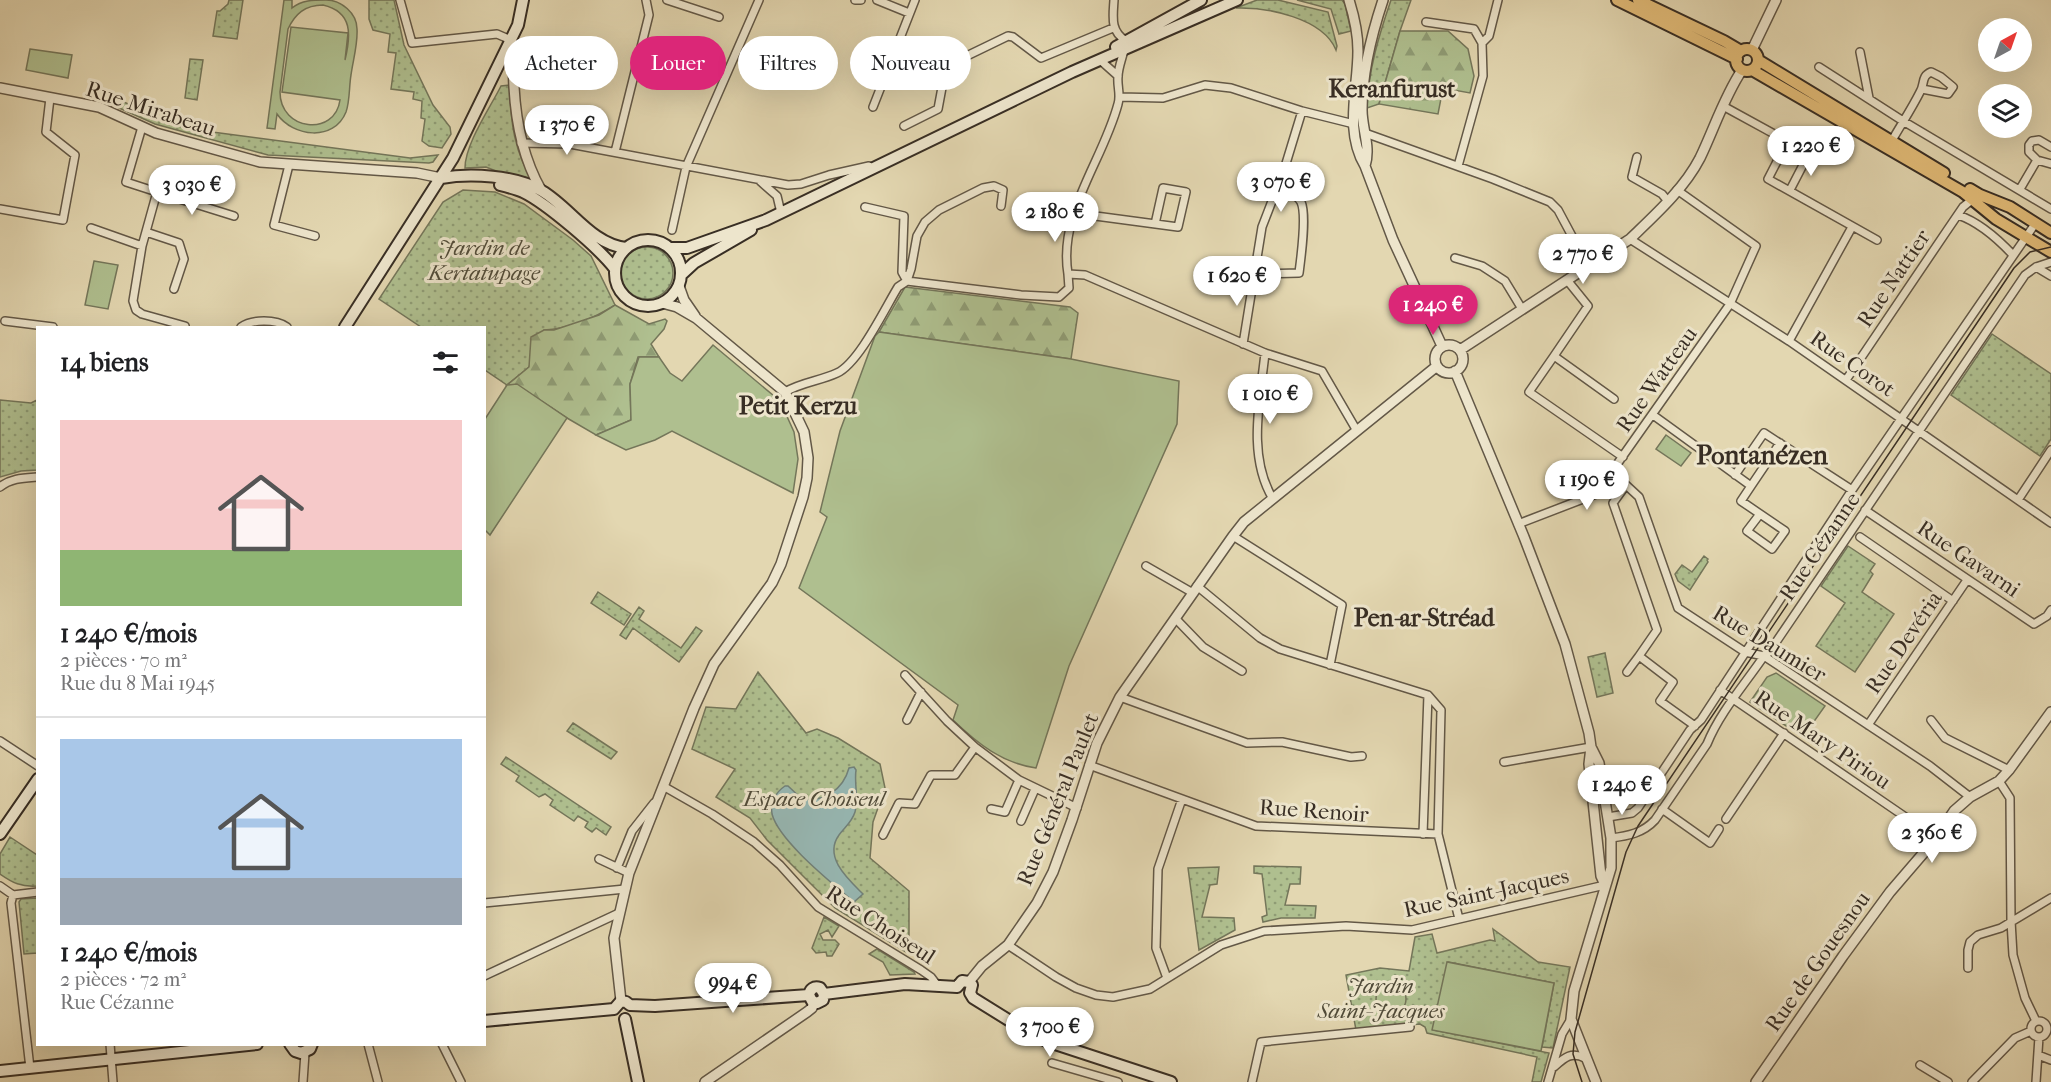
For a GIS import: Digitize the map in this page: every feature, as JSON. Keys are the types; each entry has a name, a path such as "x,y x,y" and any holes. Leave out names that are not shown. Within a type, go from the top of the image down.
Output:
{"main road":[{"path":"513,36 518,25 523,0"},
{"path":"1072,72 1100,60 1201,0"},
{"path":"670,248 687,248 766,220 1125,46 1237,0"},
{"path":"1617,0 1747,55 1757,65 1747,70"},
{"path":"1638,0 1724,40 1973,199 1996,219 2051,252"},
{"path":"346,326 453,158 504,54"},
{"path":"1747,55 1738,65 1980,195 2010,207 2051,233"},
{"path":"441,178 477,176 518,182 542,190 608,244 626,248"},
{"path":"441,178 447,181 498,184 525,193 546,207 591,245 615,269"},
{"path":"681,274 694,263 766,220"},
{"path":"648,240 670,248 678,260 681,274 679,286 672,296 662,303 645,306 628,300 617,286 615,269 616,261 626,248 632,243 648,240"},
{"path":"0,834 36,782"},
{"path":"957,987 962,981 969,982 972,985 970,993 973,998 1048,1042 1171,1082"},
{"path":"486,1022 655,1006 812,999 811,990 815,987 820,988 824,994 905,984 957,987"},
{"path":"957,987 961,995 970,993"},
{"path":"624,1010 638,1082"},
{"path":"0,1071 238,1046"},
{"path":"291,1046 295,1051 309,1048"}],"street":[{"path":"400,0 412,43 497,33 504,36"},
{"path":"615,152 649,15 646,0"},
{"path":"667,0 719,17"},
{"path":"672,230 686,167 759,0"},
{"path":"855,0 861,0"},
{"path":"877,0 909,13"},
{"path":"873,107 915,0"},
{"path":"907,281 1022,295 1059,297 1069,288 1068,234 1073,213 1100,156 1120,97 1118,76 1125,46 1113,28 1114,0"},
{"path":"1349,0 1353,12 1358,50 1352,111 1359,156 1365,165 1393,240 1442,346"},
{"path":"1365,165 1368,155 1362,112 1368,50 1383,0"},
{"path":"1482,43 1489,36 1498,0"},
{"path":"1747,55 1776,0"},
{"path":"1426,22 1474,29 1482,43 1483,76 1458,166"},
{"path":"904,126 938,109 946,66 1008,36 1013,37 1041,58 1113,28"},
{"path":"1860,52 1869,98"},
{"path":"1100,60 1118,76"},
{"path":"1819,67 2051,209"},
{"path":"1460,350 1630,238 1677,190 1699,159 1723,106 1747,70"},
{"path":"1120,97 1163,98 1205,85 1233,88 1302,111 1354,124"},
{"name":"Rue Mirabeau","path":"0,88 99,107 156,133 260,162 417,173 441,178"},
{"path":"1889,145 1922,89"},
{"path":"515,90 521,143 532,174 542,190"},
{"path":"0,209 63,220 75,155 46,132 50,98"},
{"path":"1723,106 1809,153"},
{"path":"1243,344 1262,227 1284,170 1302,111"},
{"path":"142,127 126,182 234,216"},
{"path":"1365,133 1550,202 1558,210 1588,266"},
{"path":"1790,190 1817,138"},
{"path":"2051,147 2039,140 2032,141 2029,145 2029,152 2037,160 2051,164"},
{"path":"1787,142 1768,179 1877,240"},
{"path":"521,143 570,144 788,185 801,184 829,175 888,162"},
{"path":"1637,157 1632,177 1662,194 1667,200"},
{"path":"2020,189 2037,160"},
{"path":"289,165 274,225 315,236"},
{"path":"760,181 777,196 781,213"},
{"path":"777,196 788,185"},
{"path":"785,392 802,383 839,372 855,359 898,287 907,281 912,269 917,236 925,222 939,210 983,188 994,186 1003,190 1001,206"},
{"path":"1073,213 1155,224 1178,227 1186,192 1163,188 1155,224"},
{"path":"1255,274 1299,273 1304,220 1301,202 1294,195 1276,189"},
{"name":"Rue Watteau","path":"1518,524 1596,495 1730,304 1756,246 1677,190"},
{"path":"157,192 142,246 133,301 136,309 142,314 185,326"},
{"name":"Rue Nattier","path":"1846,380 1958,215 1973,199"},
{"path":"865,207 904,216 902,272 907,281"},
{"path":"1958,215 1998,240 2013,255"},
{"name":"Rue Cézanne","path":"1608,817 1632,813 1638,808 1720,690 1852,490 2036,224"},
{"path":"1789,341 1852,227"},
{"path":"91,228 142,246"},
{"path":"146,232 179,243 184,259 174,290"},
{"name":"Rue Corot","path":"1630,238 1789,341 2051,524"},
{"path":"1455,258 1482,267 1505,281 1522,309"},
{"name":"Rue Cézanne","path":"1611,838 1633,835 1647,828 1662,809 1707,744 1712,731 1764,656 1770,651 2025,274 2051,262"},
{"path":"2036,267 2051,276"},
{"path":"1068,274 1085,274 1243,344 1322,371 1357,431"},
{"path":"1567,280 1588,306 1529,392 1623,457"},
{"path":"679,286 684,300 696,318"},
{"path":"624,1010 614,938 629,873 694,708 714,664 772,583 781,564 807,478 806,444 798,416 785,392 696,318 677,307 662,303"},
{"path":"5,321 45,326"},
{"path":"243,326 251,322 279,322 285,326"},
{"path":"1452,345 1460,350 1463,362 1455,371 1445,372 1437,366 1435,355 1442,346 1452,345"},
{"path":"1265,353 1257,432 1264,483 1273,499"},
{"path":"1554,356 1614,399"},
{"name":"Rue Général Paulet","path":"969,982 982,966 1008,945 1037,903 1053,872 1097,743 1120,697 1233,536 1244,522 1437,366"},
{"path":"1455,371 1565,644 1591,747 1599,763 1611,838 1611,868 1574,991 1571,1019 1562,1034 1548,1082"},
{"path":"1653,415 1750,486"},
{"path":"1735,475 1764,433 1852,490"},
{"path":"1760,514 1747,531 1772,549 1785,531 1741,501 1780,443"},
{"path":"2018,500 2051,450"},
{"name":"Rue Daumier","path":"1612,472 1639,497 1678,608 1745,652 1764,656 1930,766 1970,797"},
{"path":"0,487 21,478 36,477"},
{"path":"1626,485 1612,503 1657,630 1627,672"},
{"name":"Rue Gavarni","path":"1865,510 2034,624 2047,616 2051,610"},
{"path":"1233,536 1342,604 1330,665"},
{"name":"Rue Gavarni","path":"1860,537 1953,601"},
{"path":"1146,566 1195,589 1260,638 1280,649 1428,696 1441,710 1438,834 1459,919"},
{"name":"Rue Devéria","path":"1868,724 1967,580"},
{"path":"1175,618 1203,647 1242,671"},
{"path":"1639,656 1672,682 1660,701 1695,726"},
{"path":"905,675 947,721 975,747 1019,780 1077,807"},
{"name":"Rue Mary Piriou","path":"1720,690 1936,838"},
{"path":"907,720 921,692"},
{"path":"1423,834 1428,696"},
{"path":"1120,697 1247,743 1282,742 1351,757 1362,756"},
{"name":"Rue de Gouesnou","path":"1761,1080 1843,956 1890,892 1936,838 1954,811 1970,797 1999,781 2009,770 2051,712"},
{"path":"1931,720 1945,738 2009,770"},
{"path":"1726,819 1784,733"},
{"path":"1,745 36,765"},
{"path":"883,835 899,803 915,804 931,775 955,775 975,747"},
{"path":"1504,762 1591,747"},
{"path":"1591,747 1589,764 1601,876 1605,885"},
{"name":"Rue Renoir","path":"1089,765 1256,826 1438,834"},
{"path":"991,809 1005,812 1019,780"},
{"path":"1999,781 2010,798 2013,955 2021,986 2036,1021"},
{"path":"1021,822 1035,789"},
{"path":"617,868 632,831 661,791"},
{"name":"Rue Choiseul","path":"661,791 712,814 754,842 780,865 818,907 931,977 937,985"},
{"path":"1167,978 1156,948 1158,869 1182,799"},
{"path":"1662,809 1710,843 1719,829"},
{"path":"599,860 629,873"},
{"name":"Rue Saint-Jacques","path":"1008,945 1076,988 1096,995 1113,997 1150,989 1221,945 1264,931 1346,926 1412,930 1605,885"},
{"path":"0,886 13,895 36,892"},
{"path":"486,903 625,889"},
{"path":"13,895 11,903 30,1068"},
{"path":"1968,968 1970,942 1978,935 2001,928 2051,898"},
{"path":"486,975 619,913"},
{"path":"705,1082 807,1012 812,1008 812,999"},
{"path":"1571,1019 1596,1082"},
{"path":"2036,1021 2049,1022 2046,1034 2039,1037 2034,1036 2031,1026 2036,1021"},
{"path":"1252,1082 1261,1042 1410,1027"},
{"path":"1971,1082 2015,1038 2031,1031"},
{"path":"2036,1082 2039,1037"},
{"path":"110,1046 113,1082"},
{"path":"369,1046 378,1082"},
{"path":"443,1046 461,1082"},
{"path":"303,1082 309,1048"},
{"path":"1552,1069 1573,1054 1585,1058"},
{"path":"2038,1055 2051,1060"},
{"path":"1052,1064 1118,1082"},
{"path":"1920,1065 1948,1082"}],"green space":[{"path":"229,0 243,0 237,39 213,36 217,11 228,4"},
{"path":"284,0 292,0 292,8 304,2 317,0 337,2 347,8 356,23 357,35 348,103 340,122 323,132 313,133 293,128 277,114 275,129 267,128","holes":["317,5 333,8 340,13 348,26 349,33 345,60 348,33 291,27 282,92 340,100 336,112 329,120 308,125 289,115 282,105 280,92 288,29 297,15 306,9"]},
{"path":"369,0 394,0 404,45 433,105 450,127 451,134 442,148 429,146 422,141 425,119 421,118 422,101 413,99 414,92 391,89 396,53 388,52 390,34 373,30 369,19"},
{"path":"1257,0 1278,0 1328,12 1337,46 1336,50 1329,39 1307,22 1278,12 1236,8"},
{"path":"1297,0 1342,0 1351,31 1339,34 1331,9"},
{"path":"1391,0 1411,0 1379,104 1367,108 1369,80 1375,53"},
{"path":"1400,31 1448,31 1468,49 1474,76 1470,93 1443,88 1438,114 1379,104"},
{"path":"30,49 72,55 68,78 26,70"},
{"path":"190,59 203,60 197,100 185,98"},
{"path":"501,86 504,86 504,90 510,90 511,111 518,149 535,183 486,167 465,168 473,137"},
{"path":"124,102 168,124 197,130 410,158 438,155 433,162 429,163 268,155 155,124 119,108"},
{"name":"Jardin de Kertatupage","path":"463,190 495,192 524,204 591,256 615,305 581,322 562,328 544,330 529,367 507,385 486,371 486,326 420,326 379,299 443,202"},
{"path":"647,247 661,251 669,259 673,273 669,287 661,295 647,299 633,295 625,287 621,273 625,259 633,251"},
{"path":"94,261 118,265 108,309 85,305"},
{"path":"905,287 1070,307 1078,313 1071,359 879,332"},
{"path":"615,305 649,324 665,319 667,321 664,329 651,344 659,357 638,357 630,384 631,420 596,435 517,385 507,385 529,367 531,337 544,330 554,330 599,315"},
{"path":"879,332 1071,359 1179,381 1177,424 1069,666 1036,768 1012,762 981,744 953,720 958,705 799,588 827,517 820,512 840,431 875,336"},
{"path":"1992,334 2051,374 2051,439 2040,456 1951,395"},
{"path":"713,345 780,401 794,432 798,459 793,493 672,431 655,440 626,450 596,435 631,420 630,384 639,357 659,357 670,373 682,381"},
{"path":"517,384 567,418 490,535 486,531 486,417 507,385"},
{"path":"0,400 31,403 36,400 36,470 21,471 0,477"},
{"path":"1666,435 1691,453 1681,466 1656,449"},
{"path":"1848,546 1875,564 1870,571 1873,574 1862,592 1894,614 1855,672 1816,646 1845,603 1821,586"},
{"path":"1704,556 1708,562 1690,590 1678,581 1675,574 1682,565 1692,572"},
{"path":"598,592 631,614 624,625 591,603"},
{"path":"639,607 644,611 639,619 681,648 696,627 702,631 679,662 633,628 626,639 620,635"},
{"path":"1605,653 1613,693 1597,697 1588,657"},
{"name":"Espace Choiseul","path":"758,672 806,733 817,729 838,738 880,764 885,788 873,822 870,858 909,891 909,954 835,908 767,840 750,818 716,797 735,769 692,749 706,707 736,709"},
{"path":"1776,673 1825,706 1803,737 1750,702 1767,677"},
{"path":"573,723 617,752 611,759 567,731"},
{"path":"506,757 611,827 606,835 596,828 592,832 585,827 588,822 578,816 574,821 550,805 553,800 545,794 539,797 516,781 519,776 501,764"},
{"path":"10,837 36,854 36,886 17,884 0,874 0,854"},
{"path":"1254,866 1301,867 1300,884 1290,884 1285,905 1316,906 1315,918 1281,918 1263,922 1262,917 1267,915 1262,874 1254,873"},
{"path":"1219,867 1217,884 1210,885 1202,917 1234,918 1235,930 1199,950 1188,868"},
{"path":"36,898 36,953 24,954 19,902 21,899"},
{"path":"824,917 839,926 832,937 828,930 820,934 823,940 835,940 839,944 832,956 827,956 826,952 816,953 812,948"},
{"name":"Jardin Saint-Jacques","path":"1493,929 1538,962 1570,967 1553,1048 1542,1047 1554,983 1448,962 1433,1030 1549,1053 1541,1082 1532,1082 1537,1057 1427,1033 1425,1027 1420,1024 1356,1030 1346,975 1380,968 1409,971 1415,937 1432,934 1437,953 1490,940 1495,941"},
{"path":"877,949 915,974 890,975 883,962 869,954"},
{"path":"1447,962 1554,983 1541,1051 1432,1030"},
{"name":"Jardin Saint-Jacques","path":"1391,984 1401,989 1406,999 1401,1009 1391,1014 1381,1009 1376,999 1381,989"}],"water":[{"path":"854,767 857,802 855,812 839,835 834,851 839,867 863,894 854,902 795,849 777,825 772,814 772,805 774,798 785,786 788,786 802,799 818,799 825,796 842,783 849,768"}],"tram line":[{"path":"1582,1082 1573,1054 1575,1032 1626,852 1638,826 2014,268 2030,252 2051,247"}],"district":[{"name":"Keranfurust","path":"1392,89"},
{"name":"Petit Kerzu","path":"798,406"},
{"name":"Pontanézen","path":"1762,455"},
{"name":"Pen-ar-Stréad","path":"1424,618"}]}
